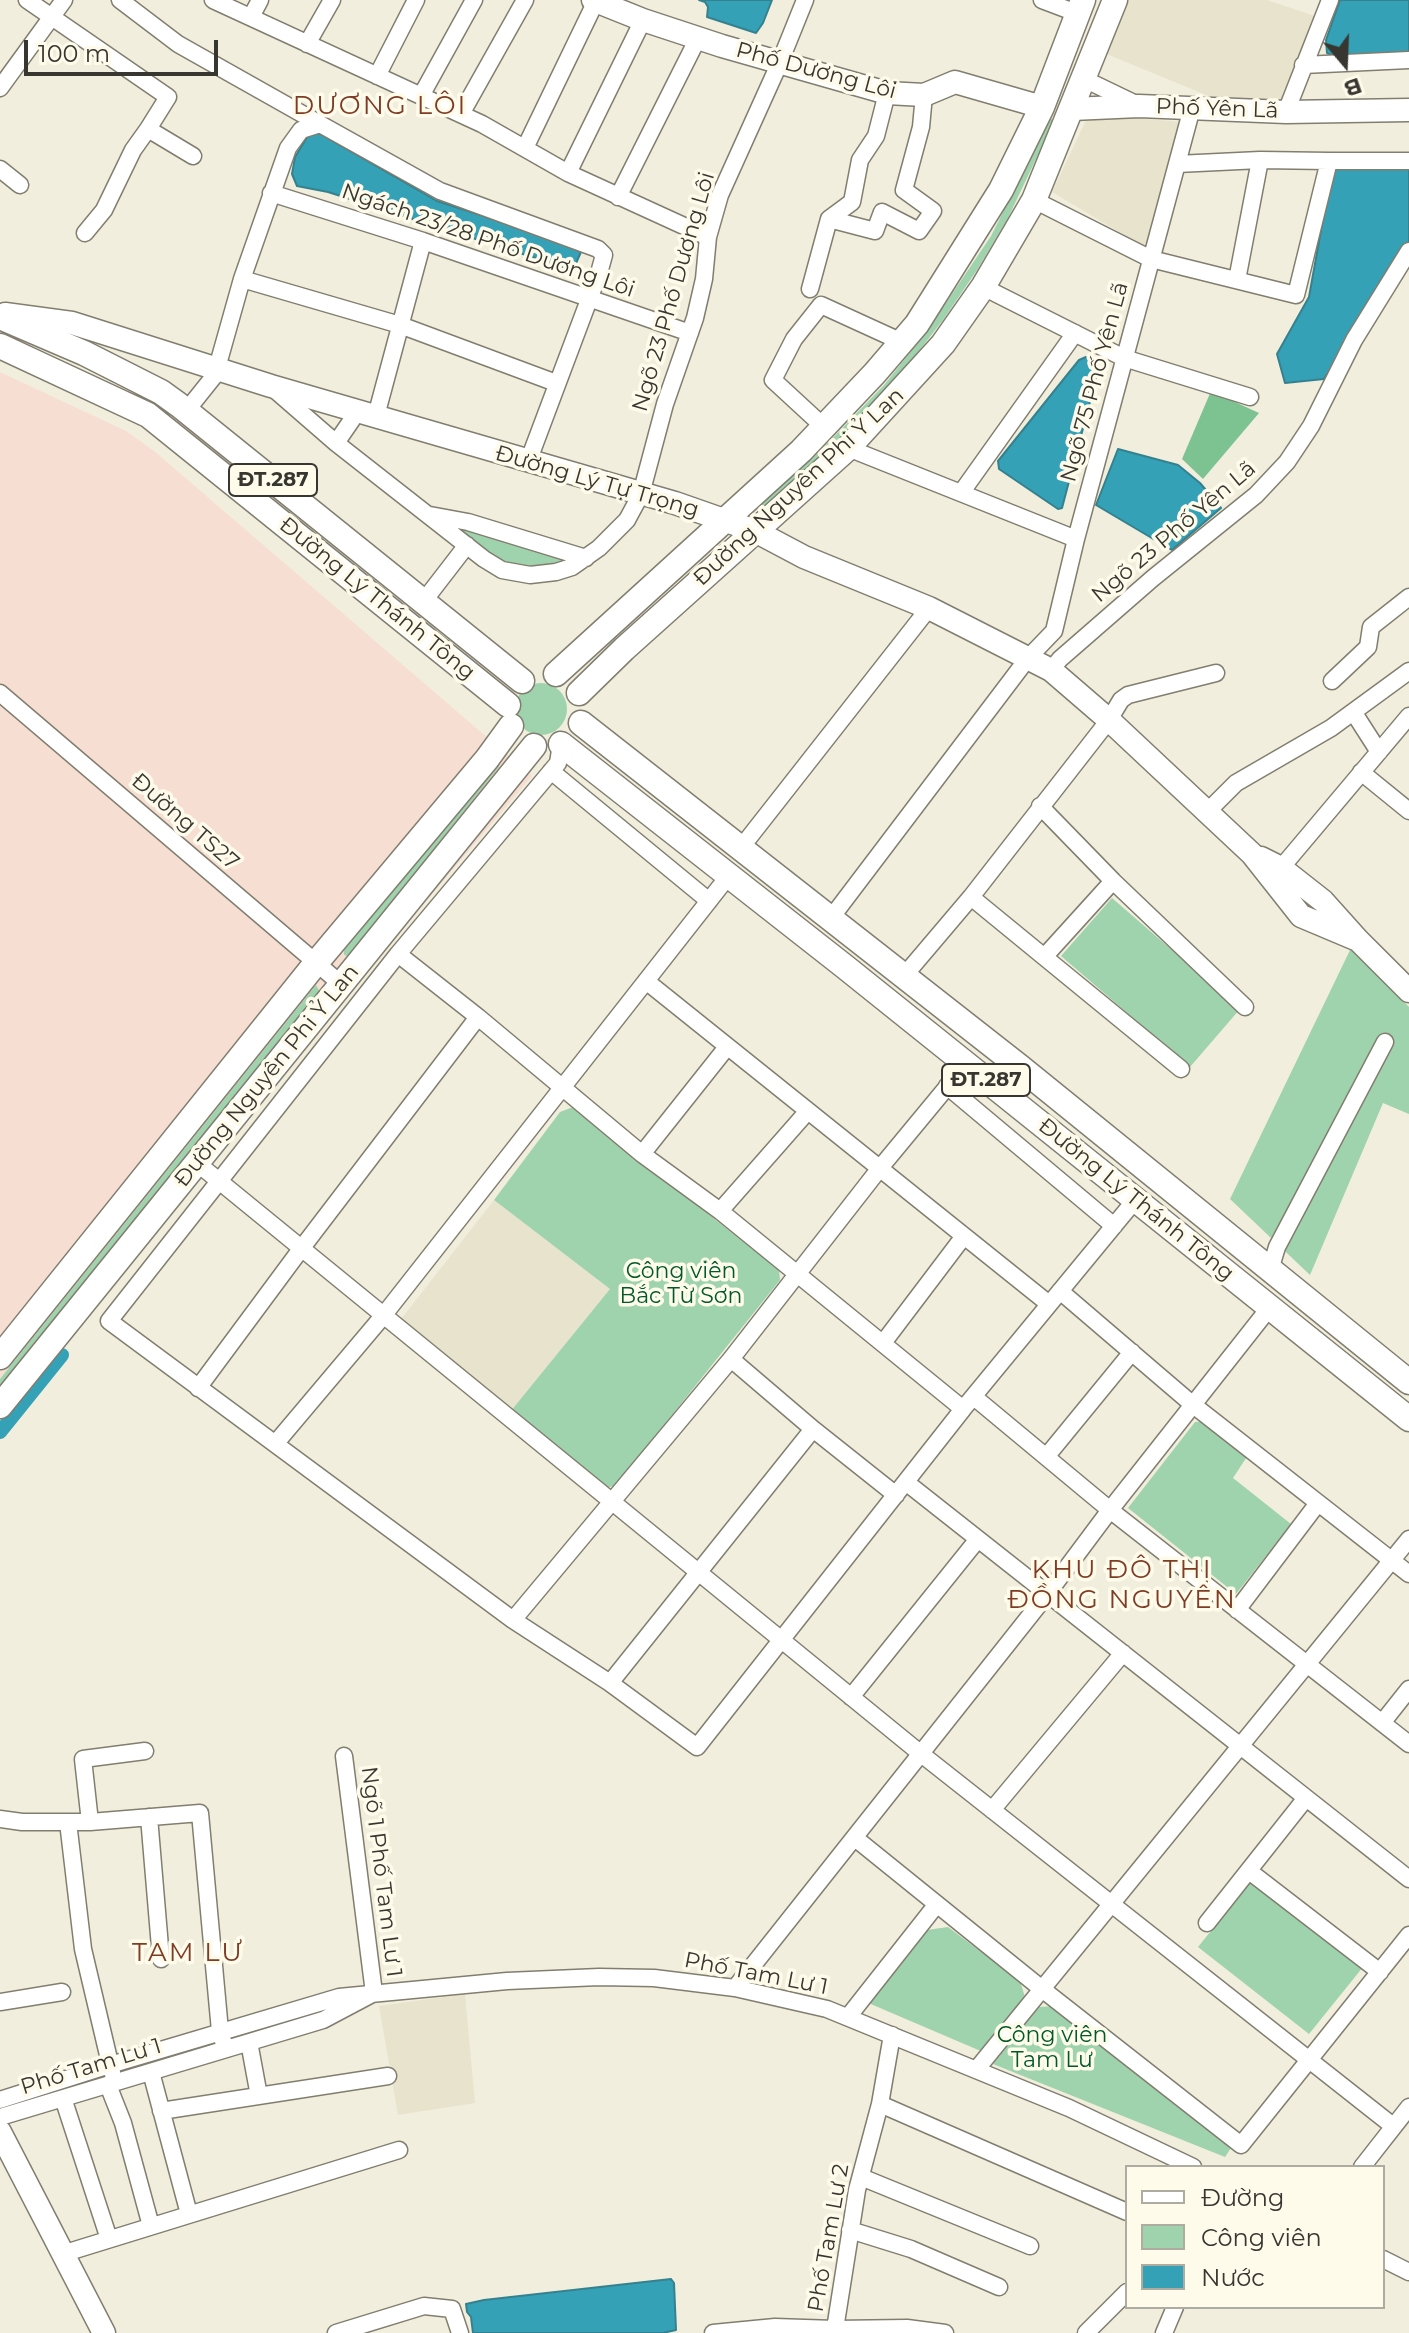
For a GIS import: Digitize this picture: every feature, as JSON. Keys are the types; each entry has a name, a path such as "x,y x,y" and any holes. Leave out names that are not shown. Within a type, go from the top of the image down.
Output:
{"main road":[{"name":"Đường Nguyên Phi Ỷ Lan","path":"579,693 848,448 923,368 983,287 1034,200 1115,0"},
{"name":"Phố Dương Lôi","path":"594,1 698,38 887,93 924,95 955,82 1042,107"},
{"name":"Đường Nguyên Phi Ỷ Lan","path":"556,674 824,427 917,324 987,215 1042,107 1081,7"},
{"name":"Phố Yên Lã","path":"1072,109 1139,106 1286,112 1409,110"},
{"path":"1042,107 1072,109"},
{"name":"Đường Lý Tự Trọng","path":"0,315 72,323 271,386 725,520 755,531 804,557 929,608 1051,670 1252,854 1301,916 1358,940"},
{"name":"Đường Lý Thánh Tông","path":"0,315 138,380 187,410 522,681"},
{"name":"Đường Lý Thánh Tông","path":"0,346 148,415 510,715"},
{"path":"539,673 556,674 571,682 579,693 583,707 581,723 572,737 561,744 544,748 521,739 510,715 512,692 522,681 539,673"},
{"name":"Đường Nguyên Phi Ỷ Lan","path":"0,1357 316,963 487,759 510,715"},
{"name":"Đường Lý Thánh Tông","path":"581,723 871,949 1409,1382"},
{"name":"Đường Lý Thánh Tông","path":"561,744 730,874 1409,1419"},
{"name":"Đường Nguyên Phi Ỷ Lan","path":"0,1406 534,746"},
{"name":"Đường Lý Tự Trọng","path":"1252,854 1281,868 1323,901 1409,991"},
{"path":"853,972 871,949"},
{"path":"0,2132 104,2333"}],"street":[{"path":"27,0 168,97 133,150 104,210 85,233"},
{"path":"0,88 64,0"},
{"path":"120,0 178,44 440,191 598,249 604,255 528,462"},
{"path":"213,0 461,114 568,173 708,237"},
{"path":"251,17 260,0"},
{"path":"307,44 332,0"},
{"path":"377,76 416,0"},
{"path":"421,96 474,0"},
{"path":"461,114 525,0"},
{"name":"Ngõ 23 Phố Dương Lôi","path":"586,558 627,520 641,494 665,404 690,333 704,279 708,237 720,195 805,0"},
{"path":"1042,0 1081,7"},
{"path":"1286,112 1330,0"},
{"path":"525,148 594,1"},
{"path":"568,173 643,20"},
{"path":"618,197 698,38"},
{"path":"1303,65 1409,60"},
{"path":"1084,79 1139,106"},
{"path":"810,289 829,219 852,202 860,160 876,136 887,93"},
{"path":"829,219 875,231 882,212 919,231 933,211 904,190 921,127 924,95"},
{"name":"Ngõ 75 Phố Yên Lã","path":"831,918 1028,658 1054,631 1192,108"},
{"path":"187,410 207,388 217,368 242,279 271,193 295,136 310,126 320,124"},
{"path":"148,129 193,156"},
{"path":"1237,280 1260,160"},
{"path":"1177,164 1260,160 1409,161"},
{"path":"1034,200 1151,259 1296,295 1329,161"},
{"path":"0,169 20,185"},
{"name":"Ngách 23/28 Phố Dương Lôi","path":"271,193 423,241 690,333"},
{"path":"336,443 367,413 400,325 423,241"},
{"name":"Ngõ 23 Phố Yên Lã","path":"1051,670 1153,578 1256,495 1287,462 1311,426 1354,340 1409,251"},
{"path":"242,279 400,325 556,383"},
{"path":"983,287 1124,358 1250,397"},
{"path":"824,427 773,380 794,339 821,305 902,342"},
{"path":"961,493 1075,333"},
{"path":"271,386 336,443 502,570 530,575 556,572 586,558"},
{"path":"848,448 1076,539"},
{"path":"429,515 481,525 586,558"},
{"path":"423,602 467,545"},
{"path":"1332,681 1368,647 1371,627 1409,597"},
{"path":"740,849 929,608"},
{"path":"1207,812 1236,783 1354,713 1409,671"},
{"path":"904,976 971,897 1109,720 1121,700 1128,695 1216,673"},
{"name":"Đường TS27","path":"0,693 341,984"},
{"path":"1354,713 1379,752"},
{"path":"1281,868 1409,716"},
{"path":"561,744 558,763 398,954 109,1321 513,1620 610,1683 697,1747 968,1403 1136,1199"},
{"path":"551,771 709,901"},
{"path":"1361,772 1409,811"},
{"path":"1040,806 1113,881 1245,1007"},
{"path":"275,1444 383,1316 730,874"},
{"path":"1045,956 1113,881"},
{"path":"971,897 1181,1069"},
{"path":"398,954 642,1154 720,1211 883,1343 1046,1457 1409,1744"},
{"path":"646,981 964,1236 1132,1352 1192,1404 1409,1574"},
{"path":"198,1388 478,1017"},
{"path":"1270,1270 1277,1247 1385,1042"},
{"path":"642,1154 727,1047"},
{"path":"513,1620 731,1359 880,1168 966,1064"},
{"path":"947,1086 1114,1226"},
{"path":"720,1211 807,1112"},
{"path":"197,1163 920,1753 1393,2126"},
{"path":"883,1343 964,1236"},
{"path":"735,1988 1270,1307"},
{"path":"1046,1457 1132,1352"},
{"path":"731,1359 813,1429 978,1539 1409,1879"},
{"path":"610,1683 813,1429"},
{"path":"1237,1610 1318,1503"},
{"path":"851,1697 978,1539"},
{"path":"976,2070 1409,1539"},
{"path":"992,1810 1123,1653"},
{"path":"1382,1723 1409,1689"},
{"path":"90,1822 83,1759 145,1751"},
{"name":"Ngõ 1 Phố Tam Lư 1","path":"344,1756 374,1993"},
{"path":"1207,1923 1306,1798"},
{"path":"0,1819 90,1822 200,1813 220,2031 226,2049"},
{"path":"149,1817 161,1959"},
{"path":"68,1822 83,1949 110,2065 111,2084 151,2226"},
{"path":"855,1838 1241,2145 1409,1935"},
{"path":"1249,1871 1380,1972"},
{"path":"848,2017 937,1904"},
{"name":"Phố Tam Lư 1","path":"0,2100 339,1997 507,1981 654,1978 735,1988 827,2009 1069,2108 1188,2165"},
{"path":"0,2002 62,1992"},
{"name":"Phố Tam Lư 1","path":"0,2117 323,2020 374,1993"},
{"name":"Phố Tam Lư 2","path":"713,2333 775,2327 826,2330 880,2104 892,2035"},
{"path":"249,2042 259,2096"},
{"path":"151,2072 189,2214"},
{"path":"161,2111 388,2076"},
{"path":"63,2098 109,2239"},
{"path":"880,2104 1125,2211"},
{"path":"1364,2165 1409,2107"},
{"path":"62,2254 399,2150"},
{"path":"861,2177 1030,2246"},
{"path":"850,2230 911,2249 999,2287"},
{"path":"1385,2260 1409,2272"},
{"path":"1086,2333 1125,2294"},
{"path":"336,2333 424,2306 452,2309 460,2333"},
{"path":"1164,2333 1174,2309"},
{"path":"826,2330 907,2328 945,2333"}],"shaded area":[{"path":"1127,0 1267,0 1318,17 1282,107 1216,99 1104,53"},
{"path":"1089,114 1181,122 1146,248 1052,192"},
{"path":"0,372 126,431 154,451 532,776 57,1337 0,1411"},
{"path":"494,1200 610,1289 510,1412 398,1323"},
{"path":"465,1994 475,2103 398,2115 379,2006"}],"green space":[{"path":"1050,118 1054,121 1008,218 943,320 905,369 848,431 763,508 762,504 820,451 884,385 925,334 991,236"},
{"path":"1211,391 1259,413 1203,479 1182,459"},
{"path":"462,526 569,558 556,569 512,567 482,551"},
{"path":"541,683 559,691 567,709 559,727 541,735 523,727 515,709 523,691"},
{"path":"494,761 500,761 499,767 349,956 344,955 344,950"},
{"path":"1112,898 1240,1009 1190,1067 1061,956"},
{"path":"1351,948 1409,1007 1409,1114 1383,1103 1310,1275 1230,1199"},
{"path":"316,985 320,992 0,1392 0,1379"},
{"name":"Công viên Bắc Từ Sơn","path":"573,1107 779,1270 780,1280 616,1485 604,1489 510,1412 610,1289 494,1200 560,1112"},
{"path":"1208,1421 1250,1452 1233,1478 1291,1524 1236,1594 1128,1508 1195,1422"},
{"path":"1252,1880 1363,1967 1309,2034 1198,1947"},
{"name":"Công viên Tam Lư","path":"948,1927 1020,1981 1025,1997 983,2052 866,2002 927,1930"},
{"name":"Công viên Tam Lư","path":"1056,2006 1233,2145 1225,2157 993,2064 1039,2007"}],"water":[{"path":"699,0 772,0 756,33 707,17 708,7"},
{"path":"1340,0 1409,0 1409,52 1334,56 1327,53 1326,40"},
{"path":"312,129 437,201 552,238 581,252 573,270 328,192 297,186 292,174 295,157"},
{"path":"1409,166 1409,243 1324,379 1285,383 1277,354 1309,297 1332,169"},
{"path":"1086,357 1097,368 1096,379 1062,508 1058,509 999,469 998,461 1079,360"},
{"path":"1118,449 1178,465 1200,483 1221,508 1172,550 1096,505"},
{"path":"671,2279 674,2283 676,2330 663,2333 473,2333 471,2317 467,2312 466,2304 484,2300"}],"waterway":[{"path":"0,1432 62,1355"}],"district":[{"name":"DƯƠNG LÔI","path":"380,106"},
{"name":"KHU ĐÔ THỊ ĐỒNG NGUYÊN","path":"1122,1585"},
{"name":"TAM LƯ","path":"188,1953"}]}
